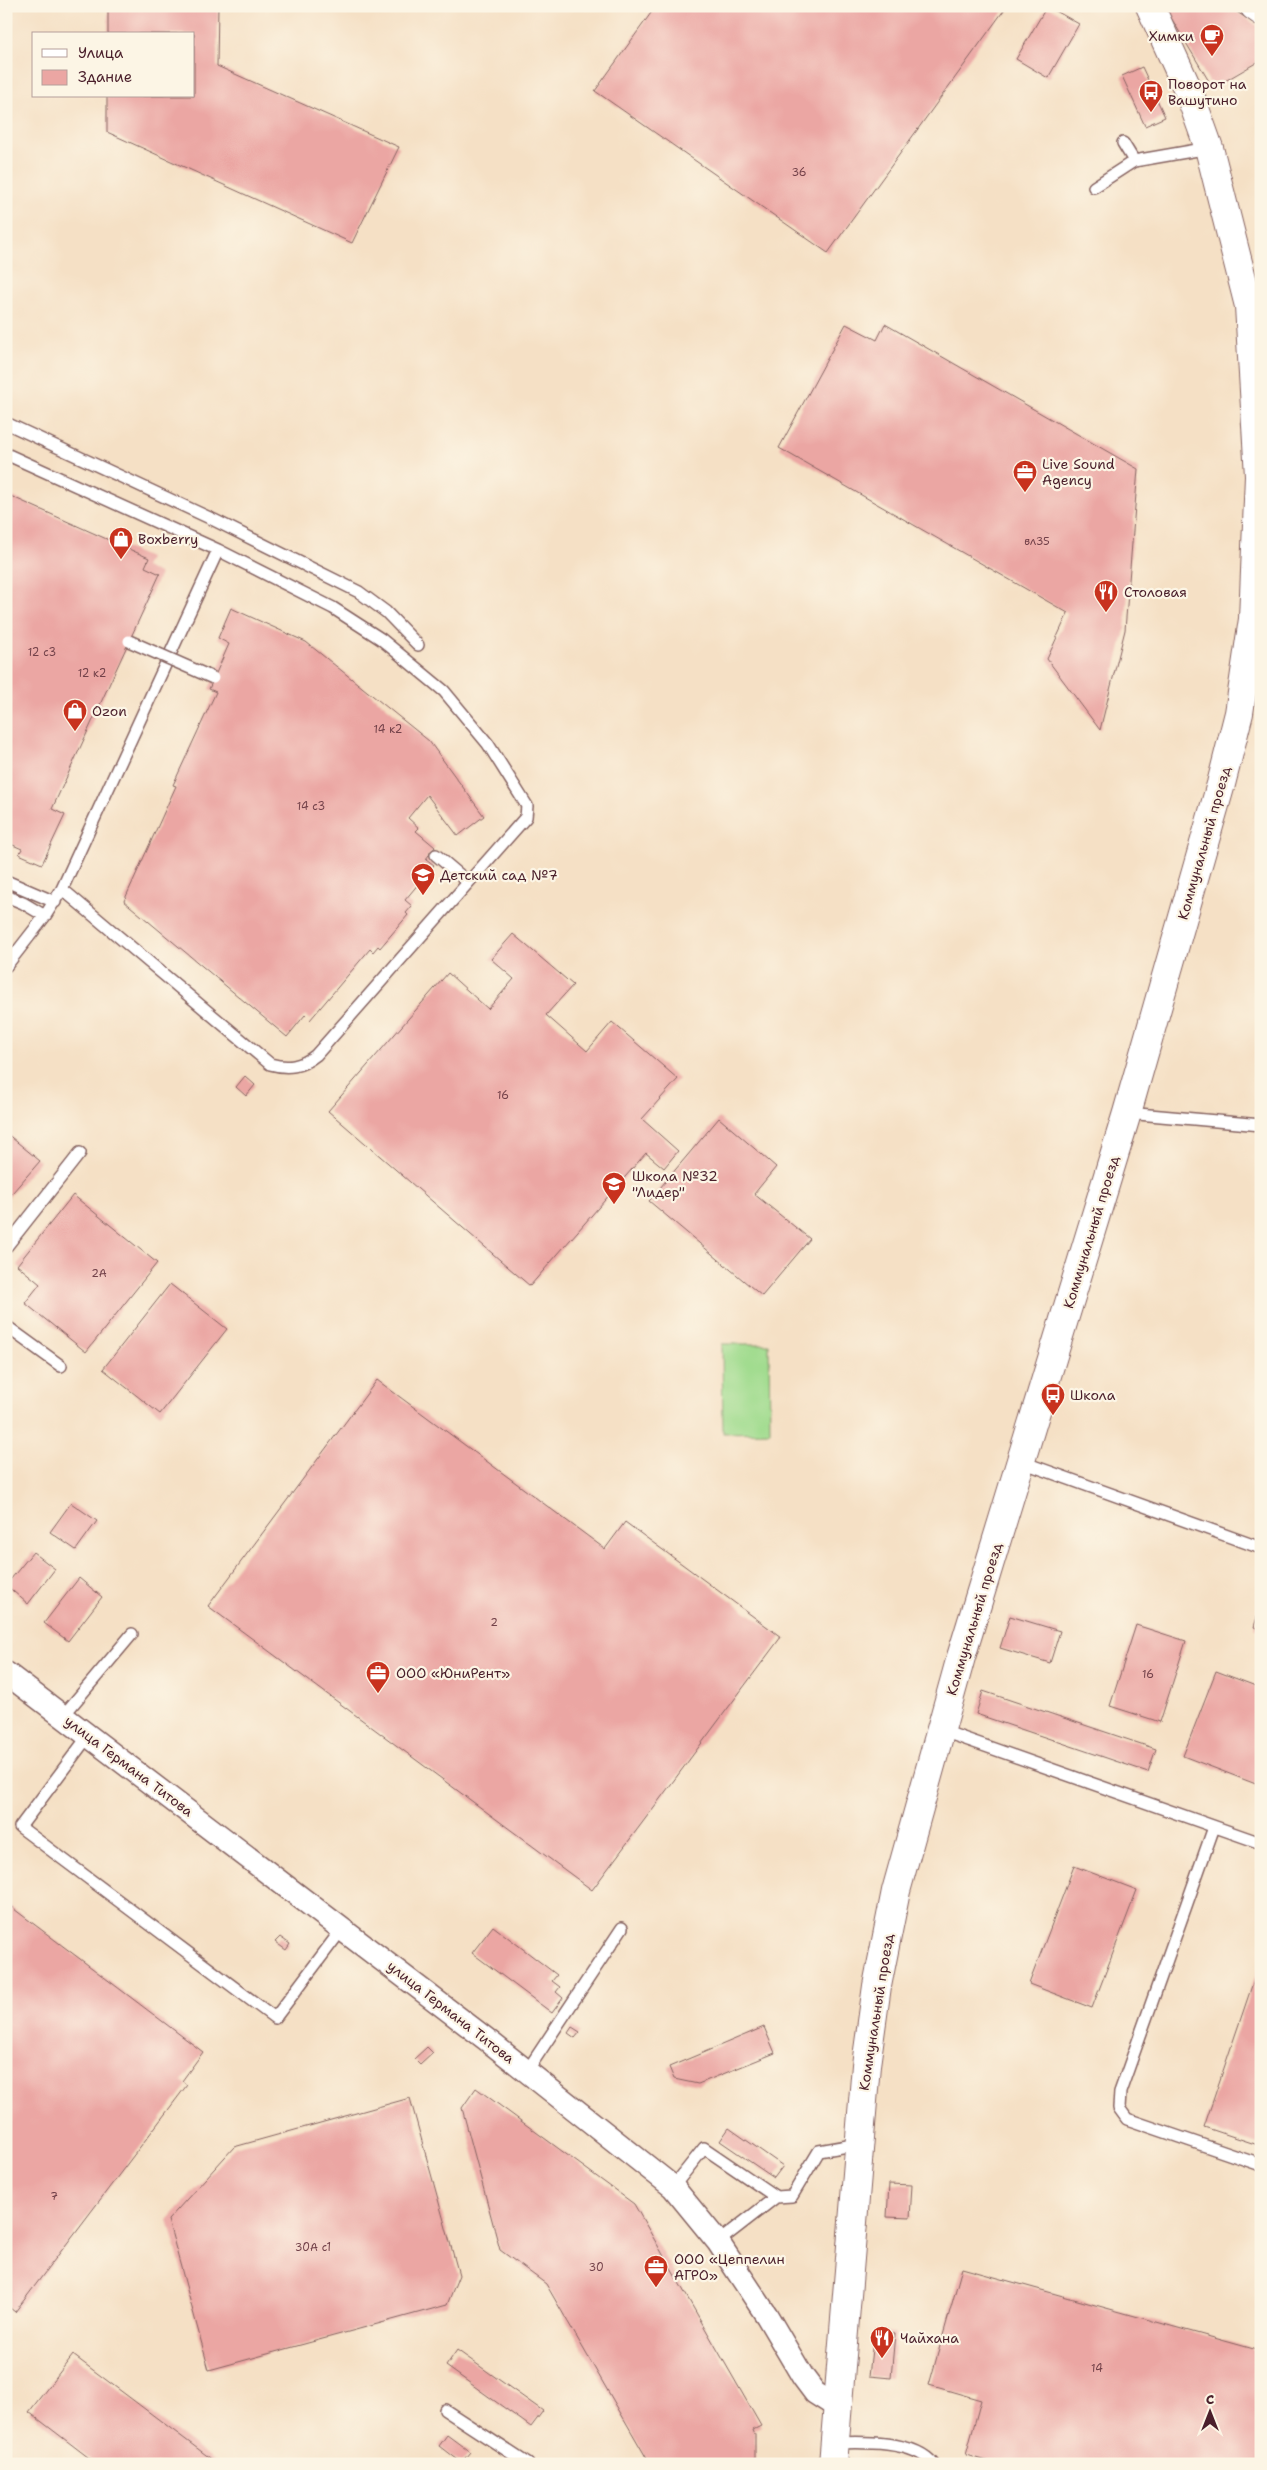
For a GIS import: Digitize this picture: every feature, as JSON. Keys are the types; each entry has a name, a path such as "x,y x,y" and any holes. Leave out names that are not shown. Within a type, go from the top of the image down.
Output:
{"street":[{"name":"Коммунальный проезд","path":"834,2453 836,2407 867,2055 877,1986 894,1900 940,1730 1127,1113 1239,713 1253,619 1260,476 1249,306 1209,148 1189,92 1150,6"},
{"path":"1254,6 1261,11"},
{"name":"улица Германа Титова","path":"6,1673 89,1734 527,2070 673,2187 718,2242 767,2316 803,2377 815,2392 836,2407"}],"lane":[{"path":"1123,143 1134,161"},
{"path":"1094,186 1134,161 1209,148"},
{"path":"6,423 214,520 359,592 386,612 418,645"},
{"path":"6,454 218,550 333,608 381,639 444,691 488,744 527,806 526,817 316,1055 297,1067 281,1067 270,1064 62,889"},
{"path":"6,966 45,916 62,889 218,550"},
{"path":"129,641 214,678"},
{"path":"436,855 468,882"},
{"path":"6,881 55,902"},
{"path":"6,896 23,903 45,916"},
{"path":"1127,1113 1261,1125"},
{"path":"6,1247 80,1153"},
{"path":"6,1326 61,1366"},
{"path":"1022,1462 1261,1548"},
{"path":"63,1716 132,1634"},
{"path":"940,1730 1261,1843"},
{"path":"89,1734 20,1827 275,2018 342,1929"},
{"path":"1214,1827 1120,2092 1119,2108 1127,2119 1261,2165"},
{"path":"527,2070 622,1928"},
{"path":"718,2242 776,2197 792,2196 819,2151 859,2144"},
{"path":"673,2187 704,2148 776,2197"},
{"path":"445,2410 528,2464"},
{"path":"834,2453 879,2442 923,2454 932,2464"}],"green space":[{"path":"722,1344 769,1344 770,1432 723,1433"}],"building":[{"path":"108,6 218,6 217,66 399,147 352,243 107,132 107,98 195,98 195,32 108,32"},
{"path":"656,6 1007,6 828,253 595,91"},
{"path":"1047,6 1079,24 1048,78 1016,59"},
{"path":"1164,6 1228,6 1261,28 1261,60 1213,88"},
{"path":"1142,67 1165,117 1145,126 1122,76"},
{"path":"846,324 877,340 885,324 1138,469 1125,630 1100,730 1047,659 1068,613 779,448"},
{"path":"6,494 149,558 145,567 160,574 52,809 65,815 42,864 19,854 22,849 6,842"},
{"path":"231,608 306,642 429,741 484,816 458,836 427,795 408,818 419,828 416,831 435,847 426,859 434,865 405,900 412,906 406,913 408,915 380,948 378,946 373,952 370,949 310,1020 305,1015 287,1037 124,901 176,786 173,785 216,692 209,689 229,644 218,638"},
{"path":"513,934 573,985 546,1015 587,1051 612,1022 678,1079 642,1119 678,1151 664,1168 646,1153 530,1286 328,1111 448,973 488,1009 514,979 491,959"},
{"path":"245,1076 255,1085 246,1096 236,1087"},
{"path":"719,1118 776,1167 754,1194 810,1239 762,1296 649,1201"},
{"path":"6,1133 40,1161 6,1200"},
{"path":"73,1195 157,1263 86,1352 25,1303 40,1284 17,1265"},
{"path":"170,1284 227,1329 160,1414 103,1369"},
{"path":"377,1380 605,1549 625,1522 781,1637 592,1890 208,1606"},
{"path":"71,1503 97,1521 76,1550 50,1532"},
{"path":"33,1552 55,1569 28,1604 6,1585"},
{"path":"79,1578 102,1597 68,1641 44,1623"},
{"path":"1261,1607 1261,1630 1254,1627"},
{"path":"1010,1616 1060,1631 1050,1663 1000,1648"},
{"path":"1136,1625 1186,1641 1160,1722 1110,1706"},
{"path":"1216,1671 1261,1688 1261,1786 1183,1756"},
{"path":"983,1691 1156,1749 1148,1772 976,1714"},
{"path":"1074,1866 1137,1890 1092,2008 1029,1984"},
{"path":"6,1903 203,2052 182,2081 187,2085 15,2312 10,2308 6,2312"},
{"path":"493,1926 557,1975 552,1981 560,1987 556,1992 563,1998 552,2013 472,1953"},
{"path":"280,1937 290,1944 286,1950 275,1942"},
{"path":"1261,1962 1261,2146 1204,2127"},
{"path":"572,2027 580,2032 575,2038 568,2033"},
{"path":"764,2027 775,2053 698,2084 674,2079 669,2067"},
{"path":"427,2047 433,2053 420,2065 414,2059"},
{"path":"476,2088 634,2204 761,2426 753,2430 755,2435 755,2464 650,2464 546,2284 500,2250 462,2108"},
{"path":"410,2098 459,2275 447,2305 209,2370 168,2220 234,2147"},
{"path":"729,2128 783,2166 774,2178 720,2141"},
{"path":"889,2184 912,2185 910,2218 887,2217"},
{"path":"962,2268 1261,2351 1261,2464 996,2464 966,2455 981,2400 929,2385"},
{"path":"874,2331 895,2333 891,2378 869,2376"},
{"path":"457,2350 543,2411 531,2427 446,2366"},
{"path":"73,2355 218,2464 97,2464 29,2412"},
{"path":"447,2435 470,2452 461,2463 439,2446"}],"place":[{"name":"Химки","path":"1212,57"},
{"name":"Поворот на Вашутино","path":"1151,113"},
{"name":"Live Sound Agency","path":"1025,493"},
{"name":"Boxberry","path":"121,560"},
{"name":"Столовая","path":"1106,613"},
{"name":"Ozon","path":"75,732"},
{"name":"Детский сад №7","path":"423,896"},
{"name":"Школа №32 \"Лидер\"","path":"614,1205"},
{"name":"Школа","path":"1053,1416"},
{"name":"ООО «ЮниРент»","path":"378,1694"},
{"name":"ООО «Цеппелин АГРО»","path":"656,2288"},
{"name":"Чайхана","path":"882,2359"}]}
